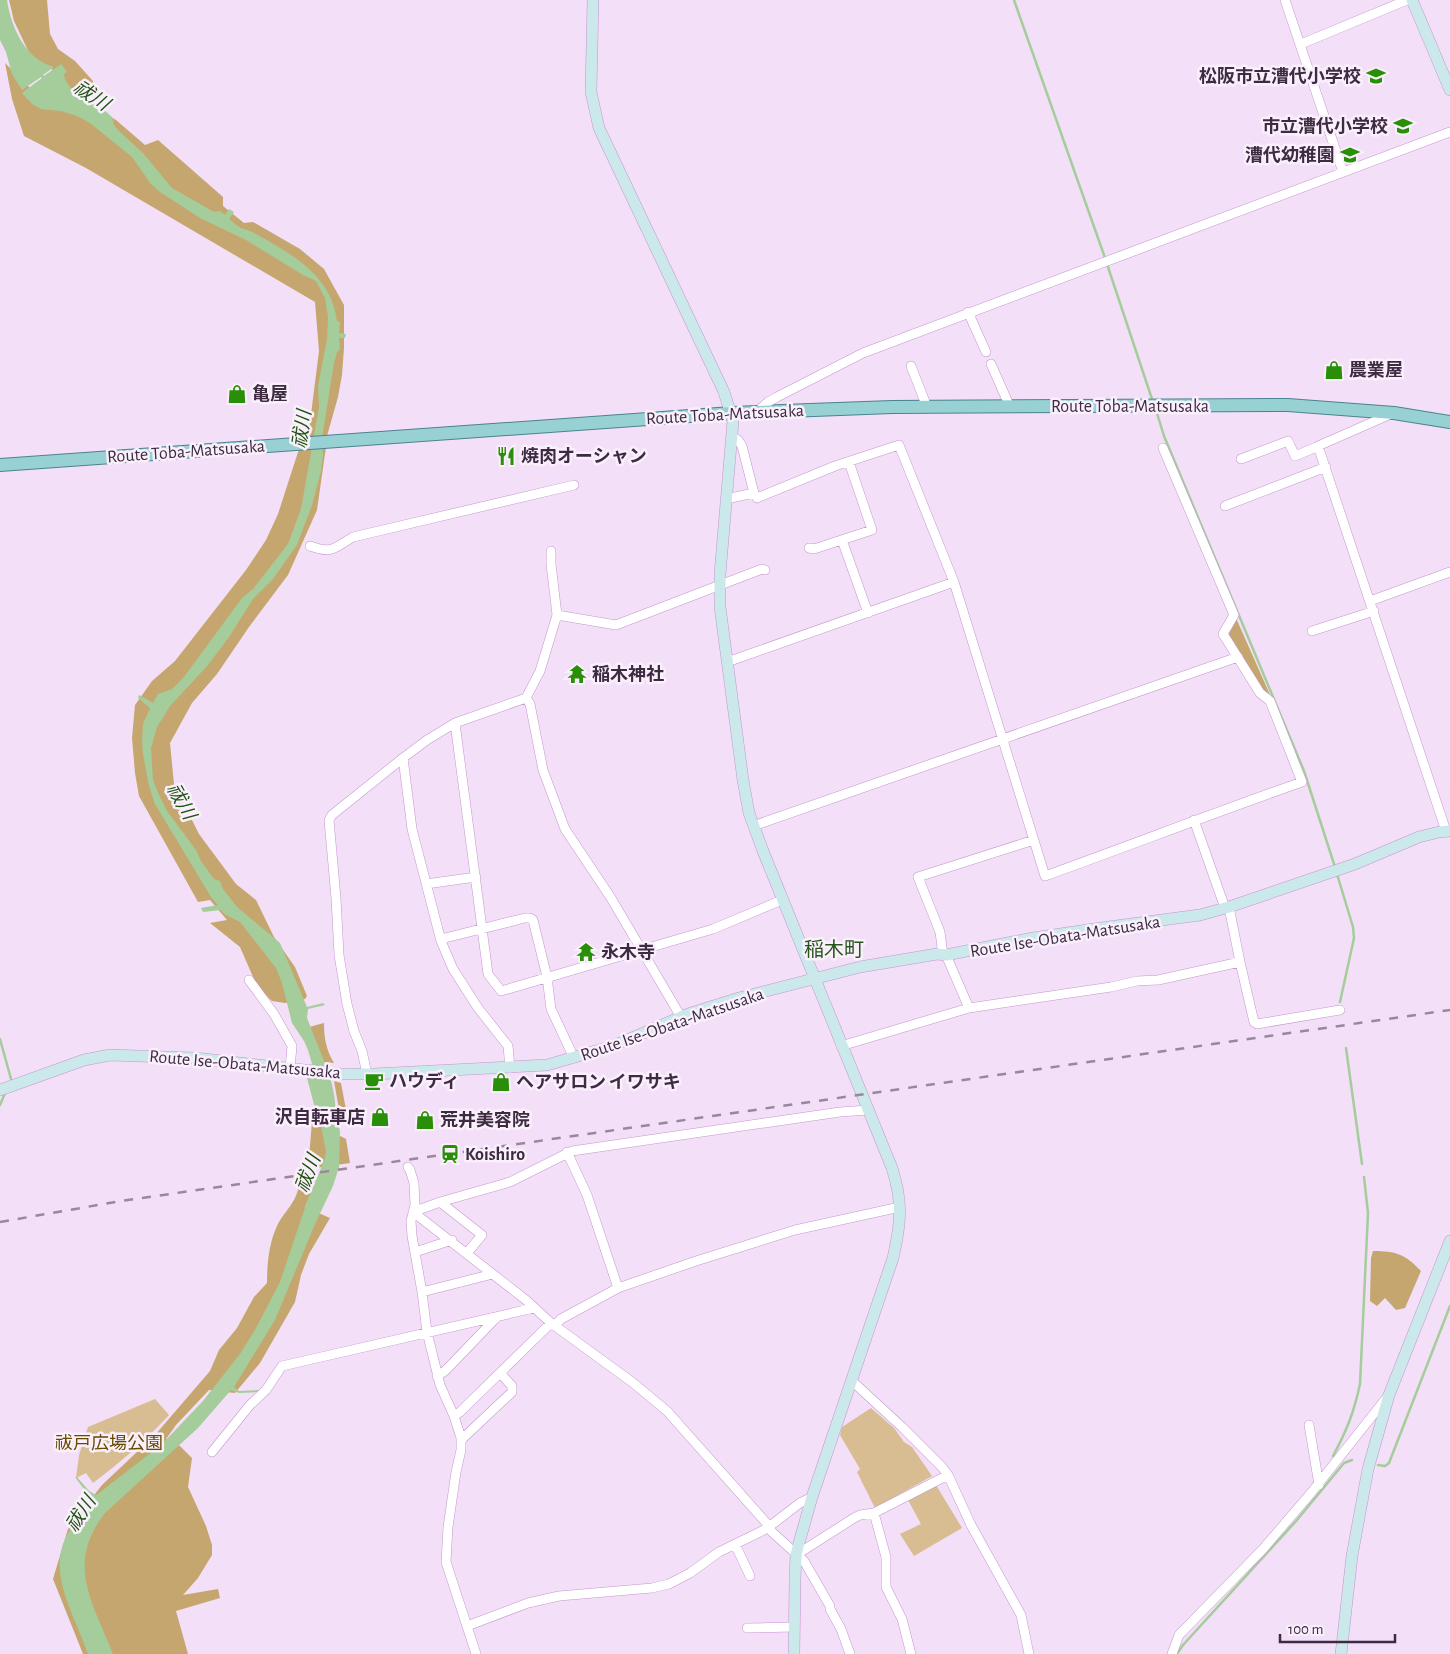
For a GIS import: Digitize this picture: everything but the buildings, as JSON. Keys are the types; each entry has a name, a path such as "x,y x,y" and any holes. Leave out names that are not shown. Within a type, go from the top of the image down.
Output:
{"main road":[{"path":"592,0 591,92 599,128 714,370 732,413 732,436 719,586 721,619 742,780 747,804 753,826 782,900 897,1184 900,1207 900,1227 893,1258 812,1497 796,1555 794,1654"},
{"path":"1413,0 1450,90"},
{"name":"Route Toba-Matsusaka","path":"0,465 757,412 927,407 1288,405 1394,413 1450,422"},
{"name":"Route Ise-Obata-Matsusaka","path":"0,1090 84,1060 110,1055 196,1058 342,1074 547,1065 624,1042 681,1017 739,998 815,978 886,962 937,954 944,955 1128,923 1183,918 1227,908 1354,864 1419,837 1448,831"},
{"path":"1341,1654 1352,1556 1368,1469 1389,1395 1450,1241"}],"street":[{"path":"1285,0 1343,172"},
{"path":"1301,44 1413,0"},
{"path":"757,412 768,402 863,353 1450,132"},
{"path":"968,312 986,352"},
{"path":"991,364 1010,407"},
{"path":"911,366 927,407"},
{"path":"1241,459 1288,442 1295,456 1394,413"},
{"path":"732,436 742,446 757,498 803,481 818,473 899,445 954,582 1045,876 1302,782 1270,701 1260,694 1223,634 1234,615 1163,448"},
{"path":"1318,446 1448,831"},
{"path":"809,548 814,549 872,530 849,462"},
{"path":"1225,506 1326,467"},
{"path":"310,546 331,550 353,537 574,485"},
{"path":"726,499 754,493"},
{"path":"842,540 868,613"},
{"path":"367,1074 362,1051 354,1031 347,1004 339,955 329,820 332,815 427,740 455,723 526,698 540,671 557,615 551,551"},
{"path":"557,615 616,625 762,569 764,570"},
{"path":"1370,601 1450,572"},
{"path":"727,662 954,582"},
{"path":"1312,631 1374,611"},
{"path":"753,826 1238,657"},
{"path":"526,698 530,704 543,770 565,829 611,898 651,969 665,988 681,1017"},
{"path":"455,723 488,974 501,991 713,929 782,900"},
{"path":"403,758 412,829 441,939 453,969 478,1008 508,1046 510,1068"},
{"path":"1194,820 1227,908 1254,1022 1257,1024 1340,1010"},
{"path":"969,1008 944,955 940,932 918,877 1034,840"},
{"path":"426,884 476,877"},
{"path":"441,939 530,918 533,920 547,977 551,1009 574,1058"},
{"path":"841,1046 969,1008 1111,987 1137,981 1158,980 1240,962"},
{"path":"249,980 274,1014 292,1046 292,1068"},
{"path":"413,1212 440,1202 510,1182 567,1152 840,1112 868,1110"},
{"path":"567,1152 587,1195 618,1288"},
{"path":"408,1168 414,1183 411,1221 427,1332 437,1376 454,1416 461,1440 448,1527 446,1562 476,1654"},
{"path":"440,1202 482,1235 467,1252"},
{"path":"454,1416 552,1324 618,1288 795,1230 900,1207"},
{"path":"413,1212 467,1252 552,1324 632,1382 667,1411 769,1526 772,1532 804,1561 830,1606 850,1654"},
{"path":"415,1252 452,1240"},
{"path":"422,1292 493,1274"},
{"path":"212,1452 250,1405 266,1390 282,1366 534,1308"},
{"path":"437,1376 445,1371 498,1317"},
{"path":"461,1440 512,1392 512,1386 500,1373"},
{"path":"851,1380 902,1427 948,1474 971,1525 1021,1615 1028,1654"},
{"path":"1172,1654 1179,1635 1263,1549 1319,1485 1389,1395"},
{"path":"1309,1425 1319,1485"},
{"path":"796,1555 854,1518 874,1513 948,1474"},
{"path":"467,1626 528,1603 559,1596 652,1588 669,1584 684,1577 719,1552 769,1526 800,1503 812,1497"},
{"path":"874,1513 886,1557 886,1587 902,1619 911,1654"},
{"path":"736,1544 750,1576"},
{"path":"747,1628 794,1627"}],"green space":[{"name":"祓戸広場公園","path":"155,1399 169,1415 151,1434 93,1483 86,1473 76,1478 79,1455 88,1427"},
{"path":"871,1408 894,1428 904,1442 912,1447 932,1476 875,1508 857,1472 860,1469 840,1435 842,1427"},
{"path":"936,1485 962,1528 914,1556 900,1534 921,1524 908,1500"}],"shaded area":[{"path":"0,0 7,0 16,31 27,49 44,63 54,67 44,76 61,64 67,72 64,74 66,80 73,90 100,107 106,101 109,103 104,110 112,117 114,125 143,153 172,188 214,212 220,211 225,215 229,209 234,212 229,219 236,225 283,250 308,268 327,291 337,321 340,322 339,333 346,334 345,338 339,338 340,349 337,352 334,363 322,438 323,455 321,471 312,505 297,545 273,579 253,599 229,637 208,665 170,706 157,727 151,748 153,780 167,811 196,850 201,861 214,879 220,881 223,889 237,907 280,943 307,1007 323,1003 325,1005 308,1009 307,1018 330,1076 334,1094 340,1131 339,1167 333,1186 275,1320 234,1387 239,1391 259,1390 259,1392 239,1393 231,1390 198,1428 105,1513 93,1532 87,1549 86,1584 113,1654 88,1654 61,1580 61,1550 67,1535 92,1500 75,1477 89,1491 96,1495 99,1493 162,1444 203,1401 240,1354 280,1282 326,1152 320,1120 317,1116 306,1074 312,1064 304,1041 292,1023 282,983 276,968 240,922 224,914 221,910 203,912 201,908 218,905 211,897 155,804 149,786 142,740 143,724 150,708 138,698 139,695 153,703 158,694 172,689 184,677 242,598 253,589 288,544 301,509 319,407 318,386 327,339 328,317 325,298 316,281 246,240 200,218 160,192 151,184 132,157 90,123 77,116 61,111 41,109 32,104 22,93 42,78 22,90 12,74 6,52 0,40"},
{"path":"9,0 47,0 50,34 58,49 75,61 93,81 88,104 116,120 145,145 158,140 223,197 223,206 244,223 253,222 300,249 324,269 344,305 342,375 327,436 308,438 319,351 315,302 86,168 24,136 12,99 5,63 30,88 53,70 32,59 14,21"},
{"path":"326,447 317,510 288,575 217,674 192,703 170,743 174,784 199,834 236,884 256,900 274,937 295,967 307,996 305,999 285,1003 272,1001 257,986 240,947 210,923 227,920 210,900 198,902 139,796 132,738 135,705 152,681 175,661 246,570 266,540 278,514 299,449"},
{"path":"1236,618 1271,697 1262,692 1226,635"},
{"path":"324,1023 326,1043 334,1063 322,1062 309,1027"},
{"path":"334,1081 341,1083 347,1115 340,1115"},
{"path":"313,1110 323,1127 346,1139 350,1163 308,1169"},
{"path":"315,1184 305,1207 330,1218 309,1254 301,1275 295,1302 260,1363 235,1393 209,1390 176,1425 166,1439 180,1446 192,1458 188,1487 206,1526 212,1545 212,1555 198,1578 183,1595 218,1589 220,1598 176,1611 188,1654 83,1654 53,1579 68,1529 102,1485 155,1435 210,1371 219,1350 237,1328 254,1297 267,1283 267,1268 272,1239 280,1221 293,1202 299,1185"},
{"path":"1373,1251 1394,1253 1405,1257 1421,1271 1405,1308 1396,1310 1385,1298 1377,1306 1370,1301 1371,1258"}],"waterway":[{"path":"1014,0 1104,255 1153,402"},
{"path":"1156,410 1164,436 1304,771 1335,867"},
{"path":"1337,874 1353,927 1354,938 1340,1002"},
{"path":"0,1039 11,1079"},
{"path":"1346,1048 1362,1164"},
{"path":"0,1105 5,1093"},
{"path":"1336,1457 1333,1456 1350,1421 1360,1384 1368,1213 1364,1177"},
{"path":"1378,1465 1385,1466 1389,1463 1450,1306"},
{"path":"1177,1654 1183,1645 1297,1520 1344,1463 1352,1460"}],"railway":[{"path":"0,1222 121,1201 1450,1010"}],"place":[{"name":"松阪市立漕代小学校","path":"1376,76"},
{"name":"市立漕代小学校","path":"1403,126"},
{"name":"漕代幼稚園","path":"1350,155"},
{"name":"農業屋","path":"1334,370"},
{"name":"亀屋","path":"237,394"},
{"name":"焼肉オーシャン","path":"506,456"},
{"name":"稲木神社","path":"577,674"},
{"name":"永木寺","path":"586,952"},
{"name":"ハウディ","path":"374,1081"},
{"name":"ヘアサロン イワサキ","path":"501,1082"},
{"name":"沢自転車店","path":"380,1117"},
{"name":"荒井美容院","path":"425,1120"},
{"name":"Koishiro","path":"450,1154"}],"district":[{"name":"稲木町","path":"834,949"}],"water label":[{"name":"祓川","path":"92,95"},
{"name":"祓川","path":"301,429"},
{"name":"祓川","path":"182,801"},
{"name":"祓川","path":"307,1173"},
{"name":"祓川","path":"80,1513"}]}
